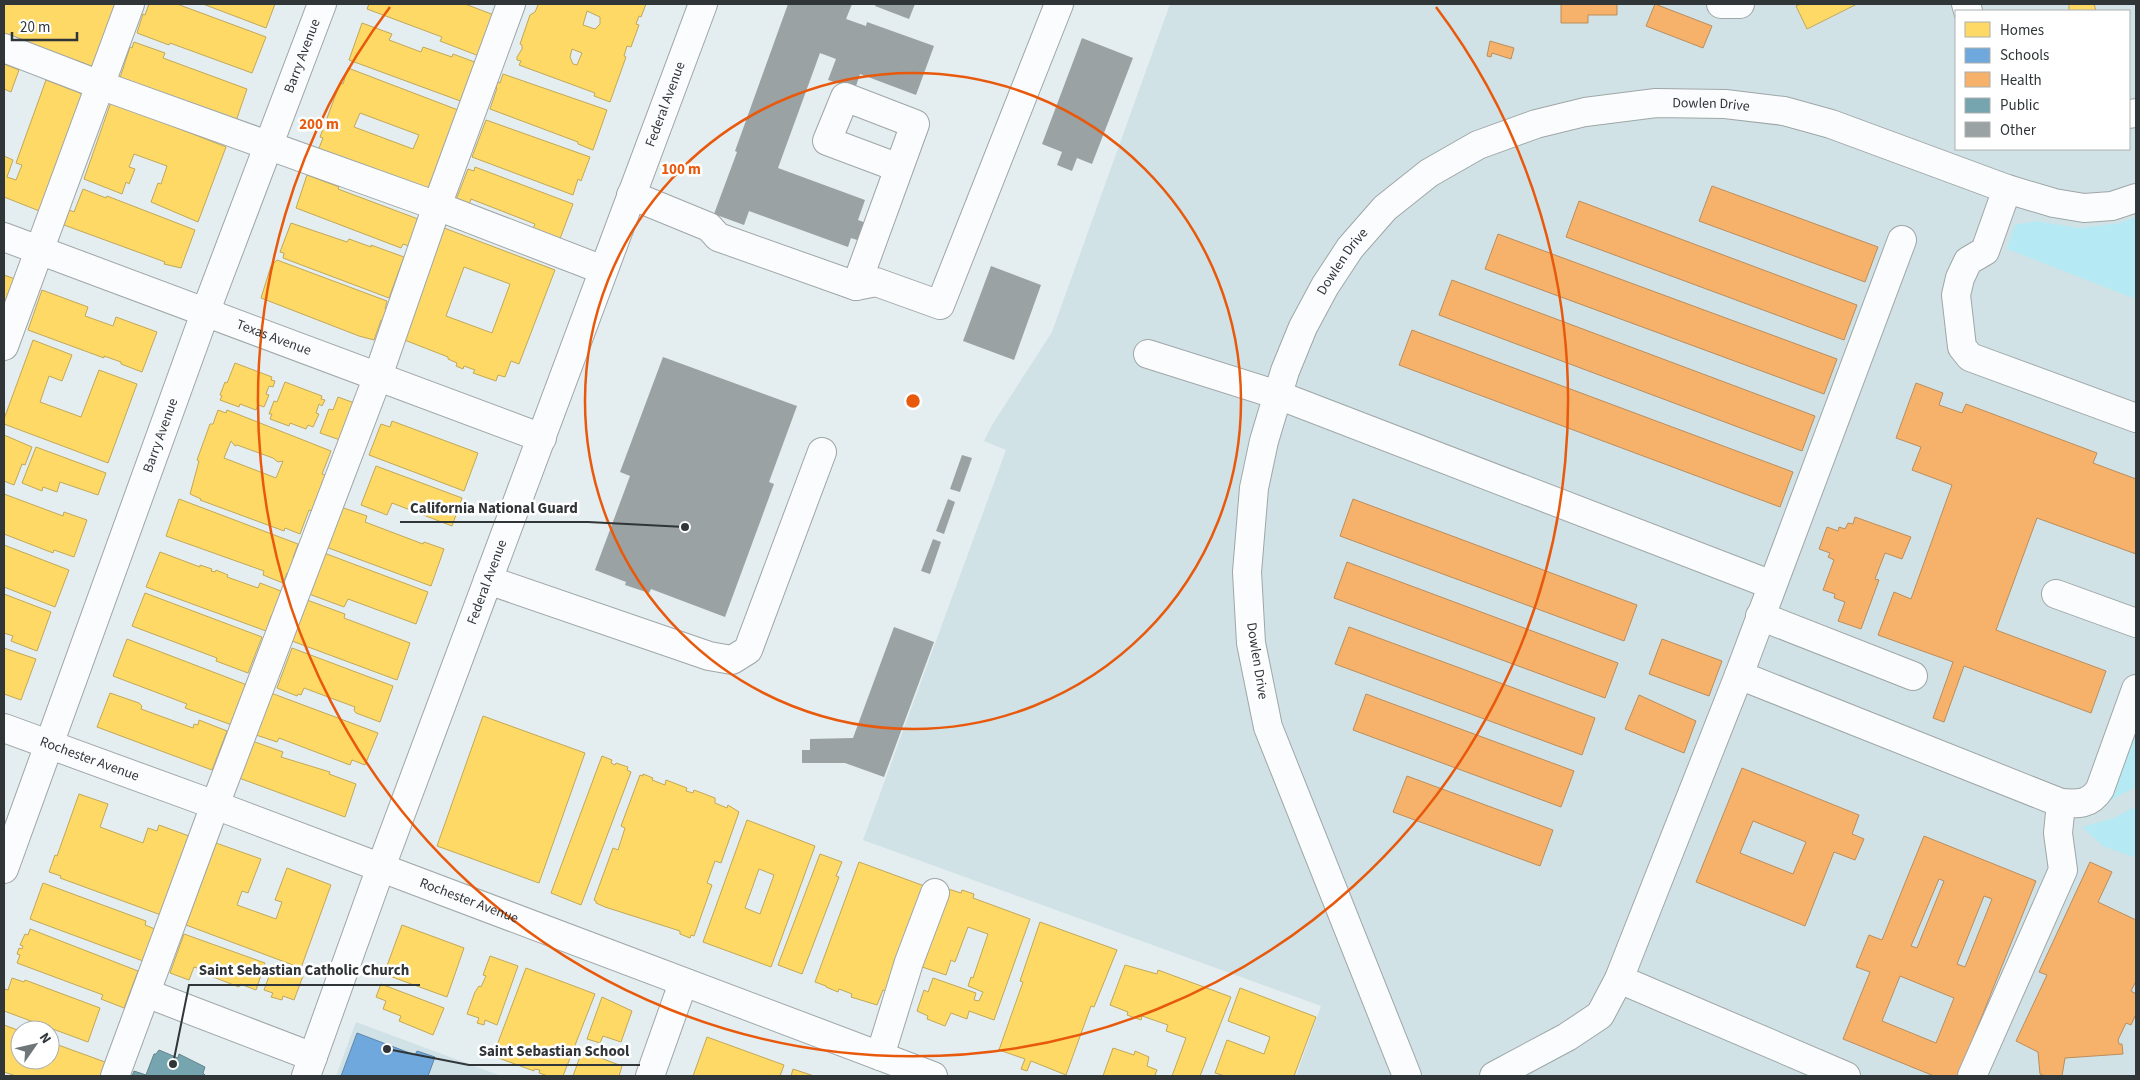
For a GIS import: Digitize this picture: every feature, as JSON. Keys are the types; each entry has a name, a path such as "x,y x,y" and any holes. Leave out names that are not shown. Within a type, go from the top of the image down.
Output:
{"street":[{"path":"4,346 130,4"},
{"name":"Barry Avenue","path":"4,868 205,313 270,147 322,4"},
{"path":"115,1076 215,805 378,376 437,206 511,4"},
{"name":"Federal Avenue","path":"310,1067 381,867 704,4"},
{"path":"631,195 710,227 718,237 856,286 876,282 940,305 1059,4"},
{"path":"1721,4 1740,4"},
{"path":"4,48 100,85 437,206 603,270"},
{"name":"Dowlen Drive","path":"1407,1076 1268,727 1251,643 1247,572 1254,488 1264,441 1285,371 1303,327 1325,286 1350,248 1385,208 1429,173 1478,145 1536,124 1585,112 1656,103 1725,104 1774,110 1831,124 2007,189 2054,203 2084,208 2112,206 2136,198"},
{"path":"856,286 899,168"},
{"path":"2007,189 1985,250 1968,261 1960,278 1956,295 1962,347 1970,357 2136,418"},
{"name":"Texas Avenue","path":"4,238 542,438"},
{"path":"1508,1073 1600,1015 1619,979 1739,675 1902,240"},
{"path":"1148,354 1278,395 1772,585"},
{"path":"488,580 709,656 732,660 748,650 822,452"},
{"path":"2056,594 2136,624"},
{"path":"1760,616 1913,676"},
{"path":"1739,675 2061,803 2075,804 2087,802 2095,797 2100,789 2136,689"},
{"name":"Rochester Avenue","path":"4,728 381,867 683,983 933,1076"},
{"path":"1972,1076 2063,870 2058,833 2061,803"},
{"path":"880,1056 909,962 935,893"},
{"path":"1619,979 1846,1076"},
{"path":"650,1076 683,983"},
{"path":"146,993 310,1067"}],"shaded area":[{"path":"1170,4 2136,4 2136,1076 1296,1076 1321,1006 863,840 1006,450 984,441 992,425 1052,332"},
{"path":"2136,217 2136,299 2007,249 2015,225 2036,221 2079,228 2120,223"},
{"path":"2136,718 2136,787 2105,803"},
{"path":"2136,806 2136,858 2103,846 2082,827 2114,818"},
{"path":"356,1022 501,1076 336,1076"}],"building: Homes":[{"path":"4,4 120,4 96,68 76,60 75,63 4,36"},
{"path":"149,4 177,4 266,37 252,73 137,33 143,14 145,15"},
{"path":"203,4 275,4 266,28"},
{"path":"369,4 465,4 494,15 479,56 440,41 442,37 367,9"},
{"path":"535,4 646,4 636,24 639,25 631,47 627,46 624,56 626,57 610,102 594,96 595,93 519,65 521,61 517,60 517,57 522,49 520,44 530,15 535,12 538,5","holes":["587,11 600,17 600,24 595,29 583,25","572,49 582,53 577,65 573,64 570,57"]},
{"path":"1801,4 1857,4 1807,29 1796,6"},
{"path":"2069,4 2094,4 2096,10 2069,10"},
{"path":"362,23 392,34 389,40 421,52 423,47 452,57 453,54 480,64 463,102 349,60"},
{"path":"134,42 165,53 163,58 247,89 235,124 119,81 130,47 132,48"},
{"path":"4,64 19,70 11,92 4,89"},
{"path":"348,68 458,110 438,176 432,178 426,194 317,153 323,138 320,137 340,83 343,84","holes":["360,113 419,135 413,149 354,127"]},
{"path":"503,74 607,110 593,150 578,144 578,142 490,109 497,88 497,82 500,83"},
{"path":"46,80 85,95 42,212 4,197 4,156 13,160 7,177 16,180 22,165 16,163"},
{"path":"111,102 226,147 198,222 151,202 158,183 161,184 167,166 134,154 129,167 135,169 129,184 126,182 122,194 84,179"},
{"path":"486,120 590,157 581,181 578,179 573,195 472,157"},
{"path":"475,167 573,204 558,244 531,234 535,224 471,199 467,210 454,205 468,169 474,171"},
{"path":"307,175 339,187 338,189 418,219 409,246 403,244 401,248 296,208"},
{"path":"83,189 106,198 107,196 195,230 181,268 164,264 165,262 64,225 69,210 74,212"},
{"path":"291,223 347,242 349,239 404,257 389,298 283,258 284,253 280,252"},
{"path":"444,228 555,270 519,364 511,361 505,377 498,375 496,381 473,373 475,370 464,366 463,369 456,366 457,363 448,359 448,357 402,339","holes":["464,267 510,284 492,333 446,316"]},
{"path":"277,260 387,301 385,309 389,310 385,321 381,320 374,340 261,298 271,266"},
{"path":"4,275 18,280 4,318"},
{"path":"42,290 88,307 85,316 113,326 116,317 157,332 142,372 121,364 121,362 104,356 104,358 28,330"},
{"path":"33,340 72,355 62,381 49,376 40,402 81,417 99,370 137,384 108,463 4,424 4,419"},
{"path":"235,363 272,377 271,380 275,381 273,387 269,386 266,394 269,395 264,407 258,405 256,410 240,404 239,407 220,400 225,382 227,383"},
{"path":"285,382 322,396 321,399 325,400 322,406 319,404 316,413 319,414 313,427 308,425 306,429 290,423 289,426 270,419 272,414 269,414 274,401 277,402"},
{"path":"338,397 357,404 343,441 320,433 329,409 333,410"},
{"path":"218,410 226,413 227,410 331,451 322,474 325,475 312,511 309,510 300,534 285,528 284,531 200,500 190,494 199,461 197,460 210,424 213,424","holes":["231,441 235,446 237,445 273,458 278,462 283,461 276,478 224,458"]},
{"path":"392,421 478,453 464,491 369,455 381,424 390,427"},
{"path":"4,435 32,447 25,465 22,464 14,485 4,481"},
{"path":"36,447 106,473 98,495 60,482 57,492 43,487 42,491 22,483"},
{"path":"376,466 462,498 452,526 392,503 387,515 361,505"},
{"path":"4,494 63,516 64,512 87,520 74,557 54,550 53,553 4,534"},
{"path":"179,499 298,544 290,574 287,573 283,583 263,575 264,571 166,536"},
{"path":"341,507 367,516 365,522 423,544 424,542 444,549 431,586 326,547"},
{"path":"4,545 69,570 55,607 4,587"},
{"path":"160,552 200,567 200,565 212,569 211,571 215,572 216,570 228,575 227,577 258,588 260,583 281,591 274,617 271,616 266,631 146,587"},
{"path":"324,553 428,592 416,624 348,599 344,607 309,594"},
{"path":"145,593 262,637 248,673 216,661 217,658 132,626"},
{"path":"4,594 51,612 37,651 11,641 13,636 4,633"},
{"path":"307,600 345,614 344,618 410,643 397,680 292,641"},
{"path":"127,639 247,685 232,725 185,708 187,704 113,676"},
{"path":"4,648 36,659 21,700 4,694"},
{"path":"292,648 393,686 380,722 356,713 355,707 304,688 301,695 298,694 297,696 277,688"},
{"path":"110,693 139,703 142,706 141,709 193,728 194,724 198,725 199,720 227,731 212,770 97,727"},
{"path":"271,693 378,733 365,765 352,760 350,765 279,738 277,742 256,735"},
{"path":"483,716 585,753 539,883 437,846"},
{"path":"252,741 283,752 281,757 330,772 329,774 356,784 345,817 239,778 250,753"},
{"path":"602,756 612,760 611,763 615,765 616,763 628,767 627,770 631,772 581,905 551,893"},
{"path":"643,774 665,785 666,780 687,788 686,791 693,793 694,790 715,798 715,803 727,808 728,805 739,812 721,863 715,861 707,883 712,885 694,936 691,935 690,938 680,934 680,931 605,907 594,900 613,848 618,850 625,828 621,826 640,775 643,776"},
{"path":"79,794 108,804 100,827 143,843 148,828 157,831 159,825 189,836 161,915 60,878 61,876 49,872 55,855 57,856"},
{"path":"747,820 815,846 771,967 703,942","holes":["759,869 774,875 760,914 745,908"]},
{"path":"216,843 261,859 248,893 242,891 237,905 276,919 282,902 275,900 287,868 331,885 301,968 186,925"},
{"path":"820,854 842,862 836,876 839,877 802,974 778,965"},
{"path":"859,862 927,887 888,992 883,990 877,1005 851,997 852,994 839,989 838,992 815,982"},
{"path":"43,883 146,921 145,925 155,929 143,961 30,919"},
{"path":"945,888 961,893 962,890 974,894 973,898 1030,919 994,1020 969,1011 967,1019 951,1013 945,1026 927,1019 928,1016 917,1011 924,990 928,992 933,978 976,993 974,1000 979,1001 983,992 968,986 971,977 973,978 988,934 968,927 955,962 951,960 946,975 919,966"},
{"path":"1040,922 1117,950 1094,1007 1091,1006 1066,1075 1031,1061 1027,1071 1021,1069 1025,1059 999,1050 1023,982 1020,981"},
{"path":"402,925 464,948 447,997 384,974"},
{"path":"30,929 138,971 124,1008 101,999 103,995 17,963 20,955 17,954 19,948 22,949 23,946 20,945 25,934 28,935"},
{"path":"184,934 265,963 256,990 240,984 239,987 208,975 209,972 194,967 189,980 170,973"},
{"path":"490,956 518,966 497,1025 485,1020 484,1025 477,1023 479,1018 467,1014 475,992 479,986 481,987 486,976 483,975"},
{"path":"273,965 303,976 294,1000 283,996 282,1000 271,997 273,993 264,990"},
{"path":"1125,965 1157,974 1158,970 1231,997 1200,1076 1172,1076 1186,1038 1166,1031 1168,1025 1142,1016 1141,1020 1127,1015 1128,1012 1110,1005"},
{"path":"526,968 595,994 563,1076 548,1076 539,1073 540,1070 534,1069 534,1071 493,1056"},
{"path":"12,978 24,982 25,980 100,1008 88,1042 60,1032 60,1020 28,1020 4,1011 4,993 5,989 8,990"},
{"path":"381,984 444,1008 433,1035 399,1021 401,1016 383,1009 386,1001 376,997"},
{"path":"1240,988 1316,1017 1294,1076 1225,1076 1215,1073 1227,1040 1264,1054 1270,1037 1228,1021"},
{"path":"602,997 632,1011 621,1042 603,1036 600,1043 587,1039"},
{"path":"4,1025 10,1027 10,1070 60,1070 60,1046 105,1062 100,1076 16,1076 4,1072"},
{"path":"707,1037 784,1065 780,1076 693,1076"},
{"path":"1113,1048 1134,1055 1135,1051 1149,1057 1147,1066 1157,1070 1155,1075 1159,1076 1103,1076"},
{"path":"582,1051 622,1066 619,1076 573,1076"},
{"path":"793,1069 814,1076 791,1076"}],"building: Schools":[{"path":"357,1033 415,1055 417,1051 435,1057 428,1076 341,1076"}],"building: Health":[{"path":"1561,4 1617,4 1617,15 1588,15 1588,23 1561,23"},
{"path":"1655,4 1712,26 1703,48 1646,26"},
{"path":"1490,41 1514,48 1511,59 1492,53 1491,57 1487,56"},
{"path":"1712,186 1878,247 1865,282 1699,221"},
{"path":"1579,201 1857,305 1844,340 1566,237"},
{"path":"1498,234 1837,359 1824,394 1485,269"},
{"path":"1452,280 1815,416 1802,451 1439,315"},
{"path":"1412,330 1793,472 1780,507 1399,365"},
{"path":"1916,383 1943,393 1939,405 1962,413 1966,404 2097,453 2093,463 2136,479 2136,554 2037,518 1996,630 2106,671 2091,713 1964,666 1944,722 1933,718 1953,662 1878,635 1894,592 1911,599 1952,485 1912,470 1921,447 1896,438"},
{"path":"1353,499 1637,605 1624,641 1340,536"},
{"path":"1855,517 1911,537 1902,559 1885,553 1875,579 1879,580 1861,629 1838,621 1845,602 1834,598 1835,594 1823,590 1834,560 1828,557 1830,553 1819,549 1827,527 1838,531 1839,527 1845,529 1848,523 1853,524"},
{"path":"1347,562 1618,663 1605,698 1334,598"},
{"path":"1349,627 1595,718 1582,755 1335,664"},
{"path":"1662,639 1722,661 1709,696 1649,674"},
{"path":"1366,694 1574,771 1561,807 1353,730"},
{"path":"1639,695 1696,721 1684,753 1625,729"},
{"path":"1742,768 1859,815 1852,834 1864,839 1855,860 1834,852 1805,926 1696,882","holes":["1753,821 1806,842 1793,874 1740,853"]},
{"path":"1407,776 1553,830 1540,866 1393,812"},
{"path":"1924,836 2036,881 1958,1076 1934,1076 1843,1039 1870,972 1856,967 1869,935 1882,940","holes":["1939,879 1944,881 1917,948 1911,946","1984,896 1992,899 1965,967 1957,964","1900,976 1954,998 1936,1043 1882,1021"]},
{"path":"2090,862 2112,872 2098,902 2136,920 2136,981 2131,991 2136,994 2136,1014 2131,1025 2126,1023 2118,1040 2119,1044 2122,1044 2123,1054 2065,1058 2062,1076 2045,1076 2040,1074 2038,1052 2016,1041 2047,975 2039,972"}],"building: Public":[{"path":"159,1050 178,1058 179,1054 205,1067 203,1073 206,1076 132,1076 134,1071 146,1075 154,1054"}],"building: Other":[{"path":"788,4 852,4 846,19 866,26 867,22 934,46 916,95 860,74 855,89 828,80 836,59 820,53 778,168 865,200 858,220 866,223 860,241 851,238 848,247 749,211 744,225 714,214"},
{"path":"876,4 915,4 909,19 875,6"},
{"path":"1082,38 1133,58 1092,164 1077,158 1072,171 1057,165 1062,152 1042,144"},
{"path":"991,266 1041,285 1014,360 963,341"},
{"path":"663,357 797,406 769,482 774,484 725,617 651,589 649,593 625,585 626,582 595,570 630,476 620,472"},
{"path":"962,455 972,458 960,492 950,489"},
{"path":"948,499 955,502 944,534 936,531"},
{"path":"933,539 941,542 930,574 921,571"},
{"path":"894,627 934,642 884,777 845,763 802,763 802,750 810,750 810,739 853,738"}],"place":[{"name":"California National Guard","path":"685,527"},
{"name":"Saint Sebastian School","path":"387,1049"},
{"name":"Saint Sebastian Catholic Church","path":"173,1064"}]}
